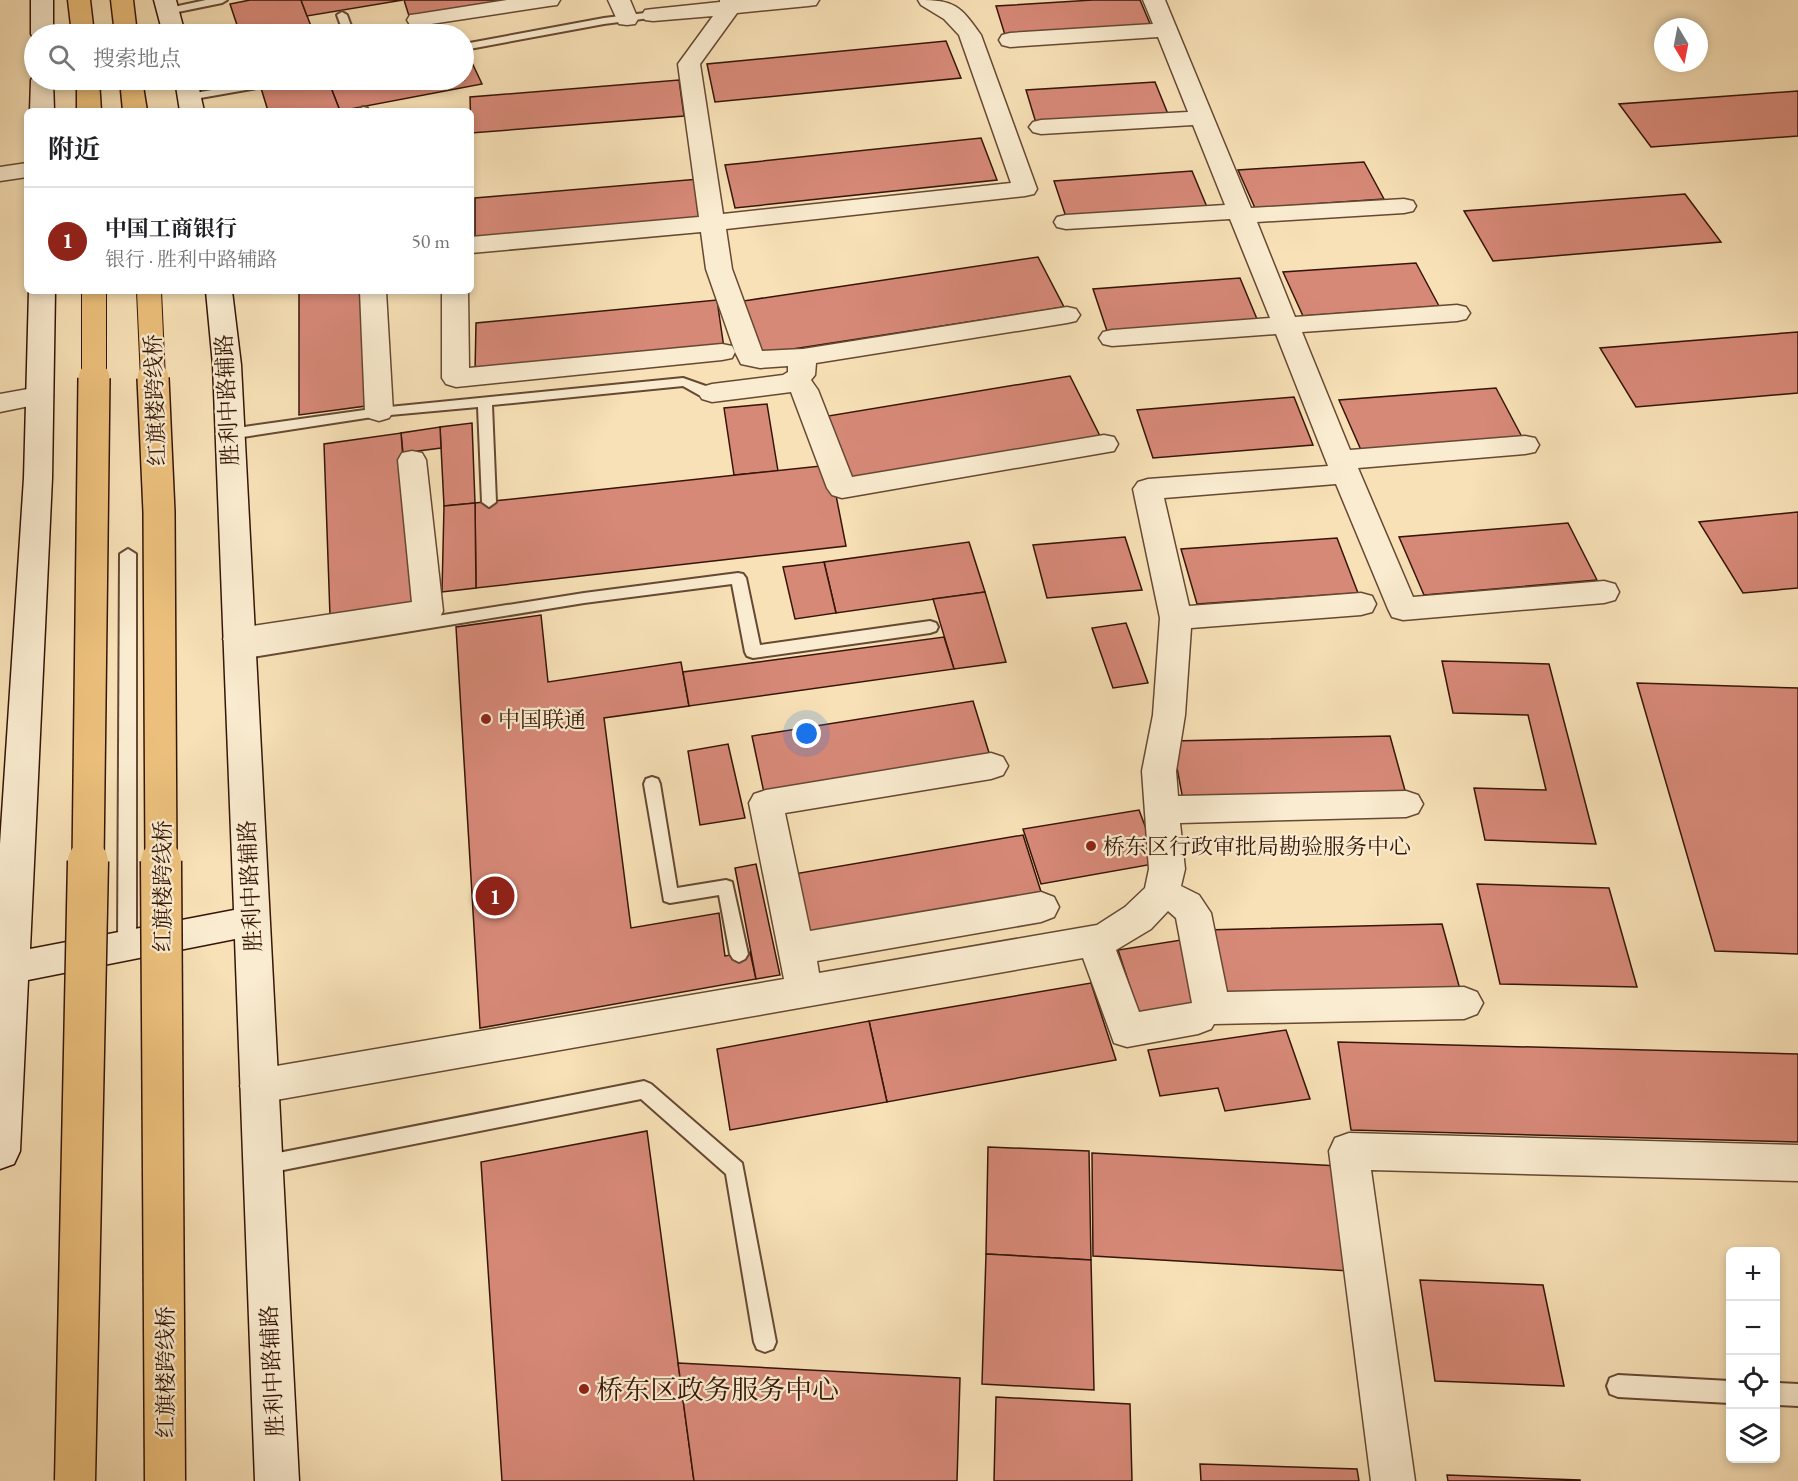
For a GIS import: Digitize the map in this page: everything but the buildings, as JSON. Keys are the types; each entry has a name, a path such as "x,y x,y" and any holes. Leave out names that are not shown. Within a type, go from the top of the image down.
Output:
{"highway":[{"path":"79,0 82,24"},
{"path":"122,0 125,24"},
{"path":"88,90 89,108"},
{"path":"132,90 135,108"},
{"path":"75,1481 92,644 94,294"},
{"name":"红旗楼跨线桥","path":"149,294 159,512 165,1481"}],"street":[{"path":"42,0 42,24"},
{"path":"418,20 549,0"},
{"path":"653,15 731,3 808,0"},
{"path":"474,245 713,223 1025,189 970,35 963,24 947,9 929,0"},
{"path":"1154,0 1403,609 1604,592"},
{"path":"731,3 688,64 719,269 750,358 800,368 1067,315"},
{"path":"166,5 171,24"},
{"path":"1010,40 1166,30"},
{"path":"42,90 42,108"},
{"path":"1041,127 1202,118"},
{"path":"0,174 24,170"},
{"path":"1066,222 1404,206"},
{"path":"0,1151 38,478 42,294"},
{"name":"胜利中路辅路","path":"219,294 230,434 277,1481"},
{"path":"373,294 379,412"},
{"path":"455,294 456,378 722,352"},
{"path":"1112,338 1457,313"},
{"path":"712,393 791,383 800,368"},
{"path":"800,368 804,390 842,488 1104,444"},
{"path":"0,403 39,396"},
{"path":"259,1086 746,992 806,992 1106,938 1138,918 1161,895 1167,869 1159,771 1169,715 1176,618 1148,489 1526,445"},
{"path":"239,646 428,611 412,460"},
{"path":"1176,618 1361,604"},
{"path":"806,992 766,803 991,766"},
{"path":"1162,810 1406,804"},
{"path":"1161,895 1174,897 1185,903 1193,914 1212,1008 1464,1004"},
{"path":"796,949 1041,907"},
{"path":"10,963 251,916"},
{"path":"1095,941 1127,1031 1198,1018"},
{"path":"1393,1481 1350,1151 1798,1163"}],"lane":[{"path":"166,5 222,0"},
{"path":"474,45 623,9 653,15"},
{"path":"342,15 345,24"},
{"path":"189,96 225,90"},
{"path":"230,434 379,412 683,382 691,383 701,392 712,393"},
{"path":"484,403 489,502"},
{"path":"127,941 128,554"},
{"path":"239,646 738,578 753,652 930,627"},
{"path":"652,784 670,896 726,887 739,954"},
{"path":"263,1165 644,1090 735,1169 765,1342"},
{"path":"1618,1386 1726,1392"},
{"path":"1780,1394 1798,1395"}],"place":[{"name":"中国联通","path":"486,719"},
{"name":"桥东区行政审批局勘验服务中心","path":"1091,846"},
{"name":"中国工商银行","path":"495,896"},
{"name":"桥东区政务服务中心","path":"584,1389"}]}
